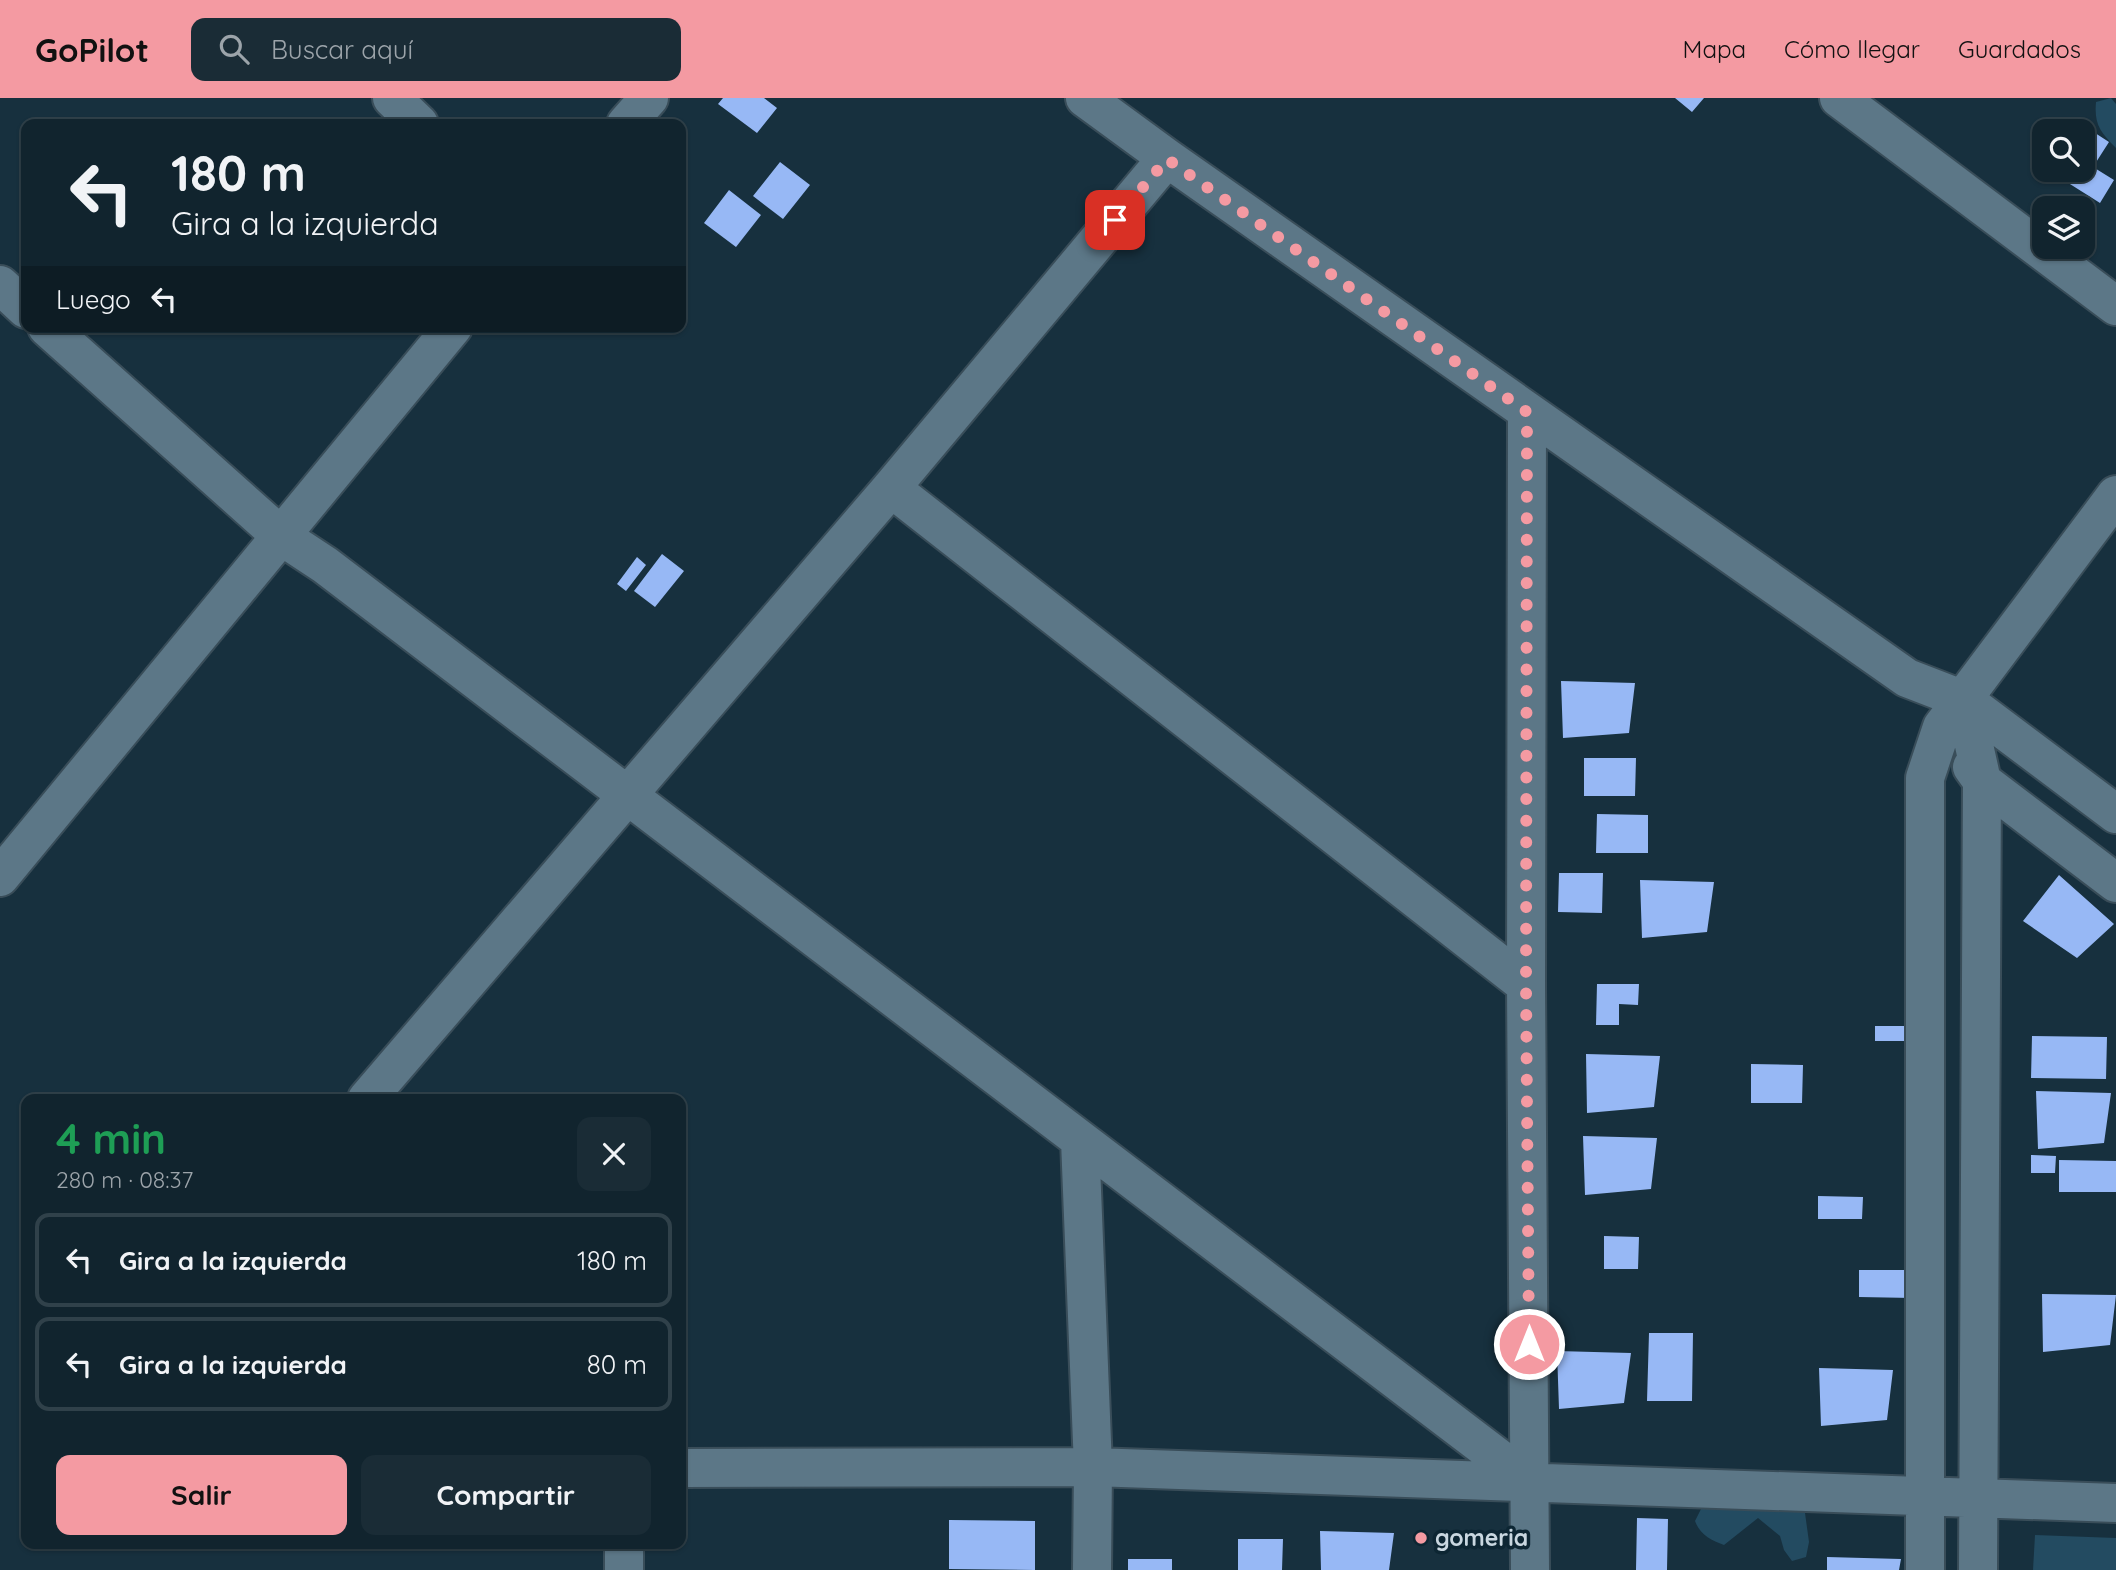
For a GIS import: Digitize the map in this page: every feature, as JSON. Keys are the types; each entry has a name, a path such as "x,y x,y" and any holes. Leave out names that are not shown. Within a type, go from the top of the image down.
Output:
{"street":[{"path":"392,98 414,119"},
{"path":"630,119 649,98"},
{"path":"1085,98 1167,159 1907,678 1953,714 2116,814"},
{"path":"1839,98 2116,306"},
{"path":"371,1094 891,488 1167,159"},
{"path":"0,285 21,304"},
{"path":"54,333 281,536 325,565 1530,1482"},
{"path":"0,877 448,333"},
{"path":"1527,412 1526,985 1530,1570"},
{"path":"891,488 1526,985"},
{"path":"1925,1570 1925,778 1953,714 2116,495"},
{"path":"1953,714 1982,781 1979,1570"},
{"path":"1982,781 2116,883"},
{"path":"1080,1140 1093,1467 1092,1570"},
{"path":"686,1468 1093,1467 2116,1503"},
{"path":"624,1549 624,1570"}],"shaded area":[{"path":"2111,98 2116,104 2116,148 2102,132 2096,116 2096,102"},
{"path":"1793,1504 1805,1513 1809,1542 1806,1557 1792,1561 1784,1550 1780,1536 1758,1518 1724,1545 1706,1536 1695,1521 1702,1507"},
{"path":"2035,1535 2116,1538 2116,1570 2033,1570"}],"building":[{"path":"723,98 764,98 777,108 757,133 718,104"},
{"path":"1675,98 1704,98 1692,112"},
{"path":"2095,133 2109,142 2095,164"},
{"path":"780,162 810,185 783,219 753,196"},
{"path":"2095,168 2114,180 2100,203 2095,200 2095,196 2089,196 2067,182 2095,182"},
{"path":"729,190 761,215 736,247 704,223"},
{"path":"662,554 684,571 655,607 634,591"},
{"path":"637,557 646,565 626,591 617,584"},
{"path":"1561,681 1635,683 1629,733 1563,738"},
{"path":"1584,758 1636,758 1635,796 1584,796"},
{"path":"1597,814 1648,815 1648,853 1596,853"},
{"path":"1559,873 1603,873 1602,913 1558,912"},
{"path":"2059,875 2114,924 2077,958 2023,921"},
{"path":"1640,880 1714,882 1707,932 1642,938"},
{"path":"1597,984 1639,984 1638,1005 1619,1004 1619,1025 1596,1025"},
{"path":"1875,1026 1905,1026 1905,1041 1875,1041"},
{"path":"2032,1036 2107,1037 2106,1079 2031,1078"},
{"path":"1586,1054 1660,1056 1654,1107 1587,1113"},
{"path":"1751,1064 1803,1065 1802,1103 1751,1103"},
{"path":"2036,1091 2111,1093 2104,1143 2038,1149"},
{"path":"1583,1136 1657,1138 1651,1189 1585,1195"},
{"path":"2031,1155 2056,1156 2055,1173 2031,1173"},
{"path":"2059,1160 2116,1161 2116,1192 2059,1192"},
{"path":"1818,1196 1863,1197 1862,1219 1818,1219"},
{"path":"1604,1236 1639,1237 1638,1269 1604,1269"},
{"path":"1859,1270 1914,1270 1913,1298 1859,1297"},
{"path":"2042,1294 2116,1295 2110,1345 2043,1352"},
{"path":"1649,1333 1693,1333 1692,1401 1647,1401"},
{"path":"1557,1351 1631,1353 1624,1403 1559,1409"},
{"path":"1819,1368 1893,1370 1887,1420 1821,1426"},
{"path":"1637,1518 1668,1519 1667,1570 1636,1570"},
{"path":"949,1520 1035,1521 1035,1570 949,1569"},
{"path":"1320,1531 1394,1533 1389,1570 1321,1570"},
{"path":"1238,1539 1283,1539 1282,1570 1238,1570"},
{"path":"1827,1557 1901,1559 1899,1570 1827,1570"},
{"path":"1128,1559 1172,1559 1172,1570 1128,1570"}],"place":[{"name":"gomeria","path":"1421,1538"}],"route":[{"path":"1115,220 1167,159 1527,412 1526,985 1529,1344"}]}
